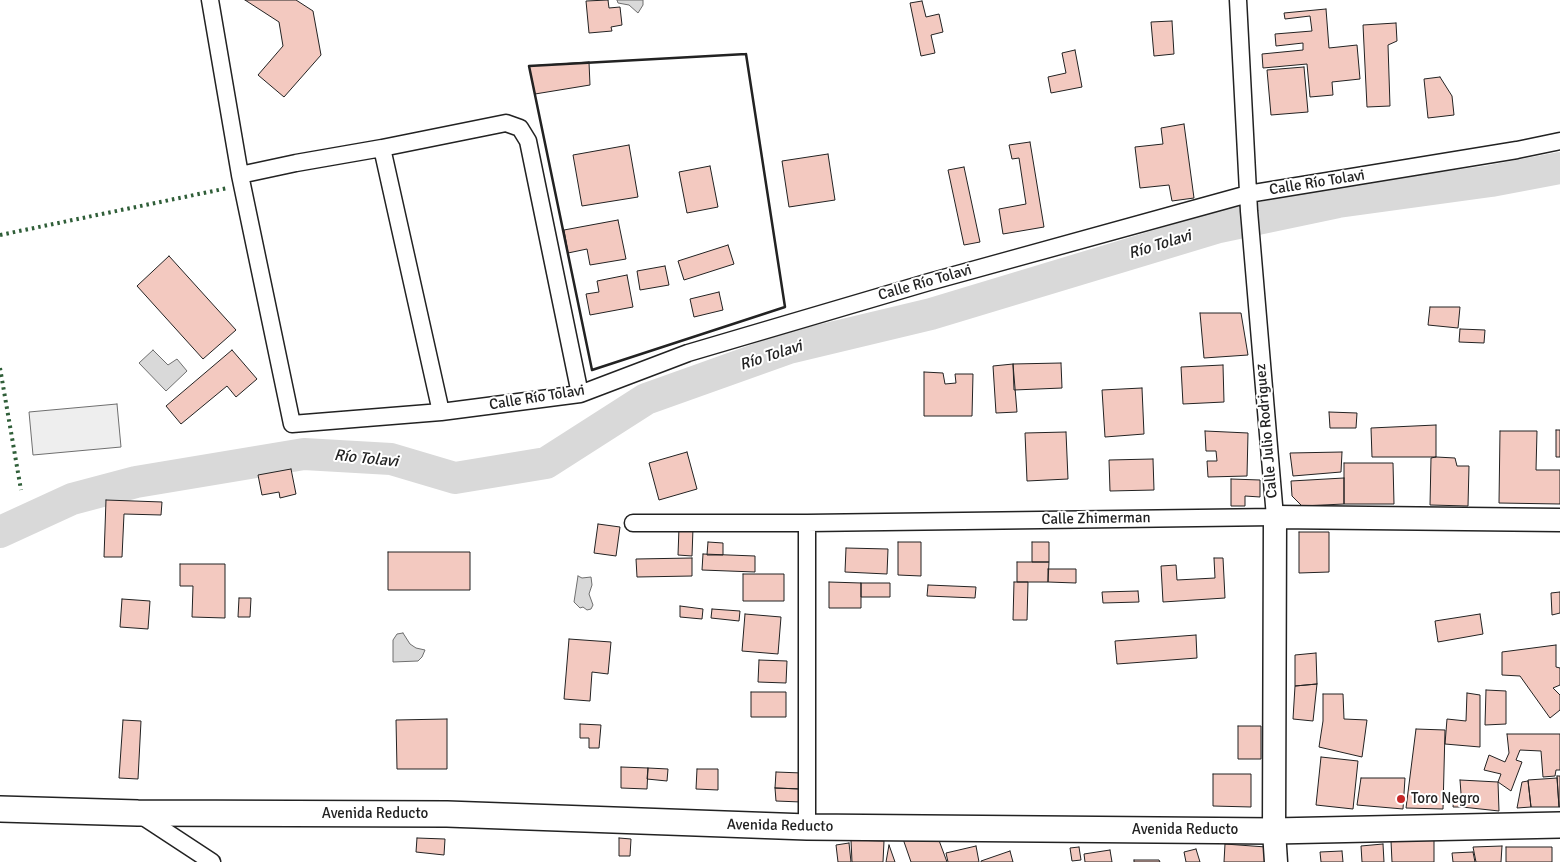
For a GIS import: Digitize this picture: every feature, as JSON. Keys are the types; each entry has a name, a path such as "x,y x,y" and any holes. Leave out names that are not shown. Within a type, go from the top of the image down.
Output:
{"main road":[{"name":"Calle Zhimerman","path":"1275,517 1560,520"},
{"name":"Calle Julio Rodriguez","path":"1275,517 1274,830 1276,862"},
{"name":"Avenida Reducto","path":"0,809 138,813 448,814 807,827 1274,830 1560,825"}],"street":[{"path":"210,0 240,175 506,123 520,128 528,141 580,394"},
{"name":"Calle Julio Rodriguez","path":"1238,0 1250,235 1275,517"},
{"name":"Calle Río Tolavi","path":"240,175 292,424 441,412 580,394 688,353 928,282 1248,194 1517,150 1560,140"},
{"path":"382,148 441,412"},
{"name":"Calle Zhimerman","path":"633,522 807,523 1275,517"},
{"path":"807,523 807,827"},
{"path":"138,813 212,862"}],"shaded area":[{"path":"617,0 643,0 643,5 638,13 629,5 618,3"},
{"path":"153,350 168,365 177,359 187,371 166,391 139,363"},
{"path":"117,404 121,447 33,455 29,412"},
{"path":"578,576 582,578 591,577 592,585 589,594 593,605 591,609 580,608 574,602"},
{"path":"403,633 410,644 425,650 418,661 393,662 393,640 397,634"}],"building":[{"path":"245,0 296,0 313,11 321,55 284,97 258,75 283,46 279,22"},
{"path":"608,0 609,8 620,7 622,25 611,27 612,31 589,33 586,1"},
{"path":"922,1 926,17 939,14 943,32 931,35 935,53 921,56 910,3"},
{"path":"1326,9 1329,48 1357,45 1360,79 1332,82 1333,95 1310,97 1307,64 1263,68 1262,54 1303,50 1303,43 1276,46 1275,34 1312,31 1310,16 1285,19 1284,13"},
{"path":"1172,21 1174,54 1154,56 1151,22"},
{"path":"1396,23 1397,41 1388,45 1390,106 1367,107 1363,25"},
{"path":"1075,50 1082,87 1051,93 1048,77 1066,73 1062,53"},
{"path":"589,62 590,85 535,94 529,66"},
{"path":"1304,67 1308,112 1271,115 1267,70"},
{"path":"1440,77 1452,96 1454,115 1428,118 1424,79"},
{"path":"1184,124 1194,198 1172,201 1169,185 1140,188 1135,147 1163,144 1161,128"},
{"path":"1030,142 1044,227 1003,234 999,209 1026,204 1019,158 1012,159 1009,145"},
{"path":"629,145 638,197 582,206 573,155"},
{"path":"828,154 835,200 789,207 782,161"},
{"path":"710,166 718,207 687,213 679,172"},
{"path":"964,167 980,242 964,245 948,170"},
{"path":"618,220 626,259 590,265 587,249 568,253 564,230"},
{"path":"728,245 734,264 684,280 678,261"},
{"path":"169,256 236,330 203,359 137,286"},
{"path":"665,266 669,285 640,290 637,271"},
{"path":"627,275 633,307 590,315 586,294 599,292 597,281"},
{"path":"719,292 723,310 694,317 690,299"},
{"path":"1430,307 1460,307 1458,328 1428,325"},
{"path":"1200,313 1241,313 1248,355 1204,358"},
{"path":"1460,329 1485,330 1484,343 1459,342"},
{"path":"232,350 257,379 236,397 227,386 181,424 166,406"},
{"path":"1061,363 1062,388 1014,390 1013,364"},
{"path":"1013,364 1017,412 996,413 993,366"},
{"path":"1223,365 1224,402 1183,404 1181,367"},
{"path":"924,372 943,373 945,384 956,383 955,374 973,374 972,416 924,416"},
{"path":"1142,388 1144,434 1105,437 1102,390"},
{"path":"1329,412 1357,413 1356,428 1330,428"},
{"path":"1436,425 1436,457 1372,457 1371,428"},
{"path":"1556,430 1560,430 1560,457 1556,457"},
{"path":"1205,431 1248,433 1247,476 1208,477 1207,461 1217,461 1216,451 1206,451"},
{"path":"1500,431 1537,431 1536,470 1560,470 1560,504 1499,503"},
{"path":"1066,432 1068,479 1027,481 1025,433"},
{"path":"687,452 697,489 659,500 649,463"},
{"path":"1342,452 1341,472 1293,476 1290,453"},
{"path":"1431,458 1455,458 1457,466 1469,466 1468,506 1430,505"},
{"path":"1153,459 1154,490 1110,491 1109,460"},
{"path":"1344,463 1393,463 1394,504 1344,504"},
{"path":"291,469 296,494 280,498 279,492 262,495 258,475"},
{"path":"1344,478 1344,504 1302,506 1292,496 1291,481"},
{"path":"1231,479 1260,480 1260,497 1245,496 1245,506 1231,506"},
{"path":"106,500 162,502 161,515 124,514 122,557 104,557"},
{"path":"598,524 620,527 616,556 594,553"},
{"path":"679,528 693,528 692,556 678,555"},
{"path":"1299,532 1329,532 1329,572 1299,573"},
{"path":"708,542 723,543 723,555 707,555"},
{"path":"898,542 921,542 921,576 898,575"},
{"path":"1032,542 1049,542 1049,562 1032,562"},
{"path":"846,548 888,549 887,574 845,572"},
{"path":"388,552 470,552 470,590 388,590"},
{"path":"703,554 755,556 755,572 702,570"},
{"path":"692,558 692,576 637,577 636,559"},
{"path":"1214,558 1223,558 1225,598 1163,602 1161,566 1176,565 1177,580 1215,578"},
{"path":"1017,562 1049,562 1048,582 1017,582"},
{"path":"180,564 225,564 225,618 192,617 193,586 180,586"},
{"path":"1048,569 1076,569 1076,583 1048,582"},
{"path":"743,574 784,574 784,601 743,601"},
{"path":"829,582 861,583 861,608 829,608"},
{"path":"1014,582 1028,582 1027,620 1013,620"},
{"path":"861,583 890,583 890,597 861,597"},
{"path":"928,585 976,587 975,598 927,596"},
{"path":"1138,591 1139,602 1103,603 1102,592"},
{"path":"1560,592 1560,613 1552,615 1551,593"},
{"path":"239,598 251,598 250,617 238,617"},
{"path":"122,599 150,601 148,629 120,627"},
{"path":"680,606 703,609 702,619 680,617"},
{"path":"712,609 740,611 739,621 711,618"},
{"path":"745,614 781,617 778,654 742,651"},
{"path":"1480,614 1483,634 1438,642 1435,621"},
{"path":"1196,635 1197,658 1117,664 1115,641"},
{"path":"569,639 611,642 608,674 592,672 590,701 564,699"},
{"path":"1556,645 1556,667 1560,668 1560,685 1553,688 1560,695 1560,710 1550,718 1520,676 1502,675 1502,652"},
{"path":"1316,653 1317,684 1295,686 1295,655"},
{"path":"759,660 787,661 786,683 758,682"},
{"path":"1317,684 1313,721 1293,719 1295,686"},
{"path":"1486,690 1506,691 1506,724 1485,725"},
{"path":"751,692 786,692 786,717 751,717"},
{"path":"1467,693 1480,695 1480,747 1445,744 1447,719 1466,721"},
{"path":"1323,694 1343,694 1344,719 1367,720 1362,757 1319,747 1323,721"},
{"path":"447,719 447,769 397,769 396,720"},
{"path":"123,720 141,721 138,779 119,778"},
{"path":"580,724 601,725 599,748 589,748 589,738 580,738"},
{"path":"1238,726 1261,726 1261,759 1238,759"},
{"path":"1416,729 1445,730 1443,809 1406,808"},
{"path":"1507,734 1560,734 1560,770 1556,770 1555,776 1543,777 1541,751 1520,750 1516,760 1522,762 1511,791 1498,782 1501,774 1484,770 1489,755 1505,762 1509,753"},
{"path":"1321,757 1358,761 1353,809 1316,805"},
{"path":"621,767 648,768 647,789 621,788"},
{"path":"648,768 668,769 667,781 647,779"},
{"path":"697,769 718,769 718,790 696,789"},
{"path":"776,772 802,773 801,789 775,788"},
{"path":"1213,774 1251,774 1251,807 1213,806"},
{"path":"1557,776 1560,776 1560,807 1559,807"},
{"path":"1361,778 1405,778 1403,809 1357,805"},
{"path":"1557,778 1559,807 1531,807 1528,780"},
{"path":"1460,780 1498,782 1499,811 1462,807"},
{"path":"1528,781 1531,807 1517,808 1522,782"},
{"path":"775,788 801,789 801,802 776,801"},
{"path":"1454,796 1461,797 1462,807 1453,807"},
{"path":"937,835 947,862 911,862 902,836"},
{"path":"417,838 445,839 444,855 416,852"},
{"path":"619,838 631,839 630,856 619,856"},
{"path":"851,840 884,841 883,862 852,862"},
{"path":"1434,840 1434,862 1392,862 1391,841"},
{"path":"849,843 851,862 838,862 836,845"},
{"path":"1225,844 1266,847 1265,862 1224,862"},
{"path":"1383,844 1384,862 1362,862 1361,846"},
{"path":"889,845 895,862 886,862"},
{"path":"976,846 979,862 948,862 946,853"},
{"path":"1502,846 1501,862 1476,862 1473,847"},
{"path":"1079,847 1081,860 1072,861 1070,848"},
{"path":"1506,847 1552,847 1552,862 1506,862"},
{"path":"1196,849 1200,862 1186,862 1184,852"},
{"path":"1110,850 1112,862 1085,862 1084,854"},
{"path":"1010,851 1013,862 981,862 981,861"},
{"path":"1342,851 1343,862 1321,862 1320,852"},
{"path":"1473,852 1475,862 1453,862 1452,853"},
{"path":"1134,860 1159,860 1160,862 1134,862"}],"waterway":[{"name":"Río Tolavi","path":"0,532 72,499 136,482 304,454 391,459 455,478 546,463 646,399 789,348 931,314 1219,227 1338,202 1491,181 1560,168"}],"hedge":[{"path":"0,235 228,188"},
{"path":"0,368 21,490"}],"wall":[{"path":"746,54 785,307 592,370 529,66 746,54"}],"place":[{"name":"Toro Negro","path":"1401,799"}]}
